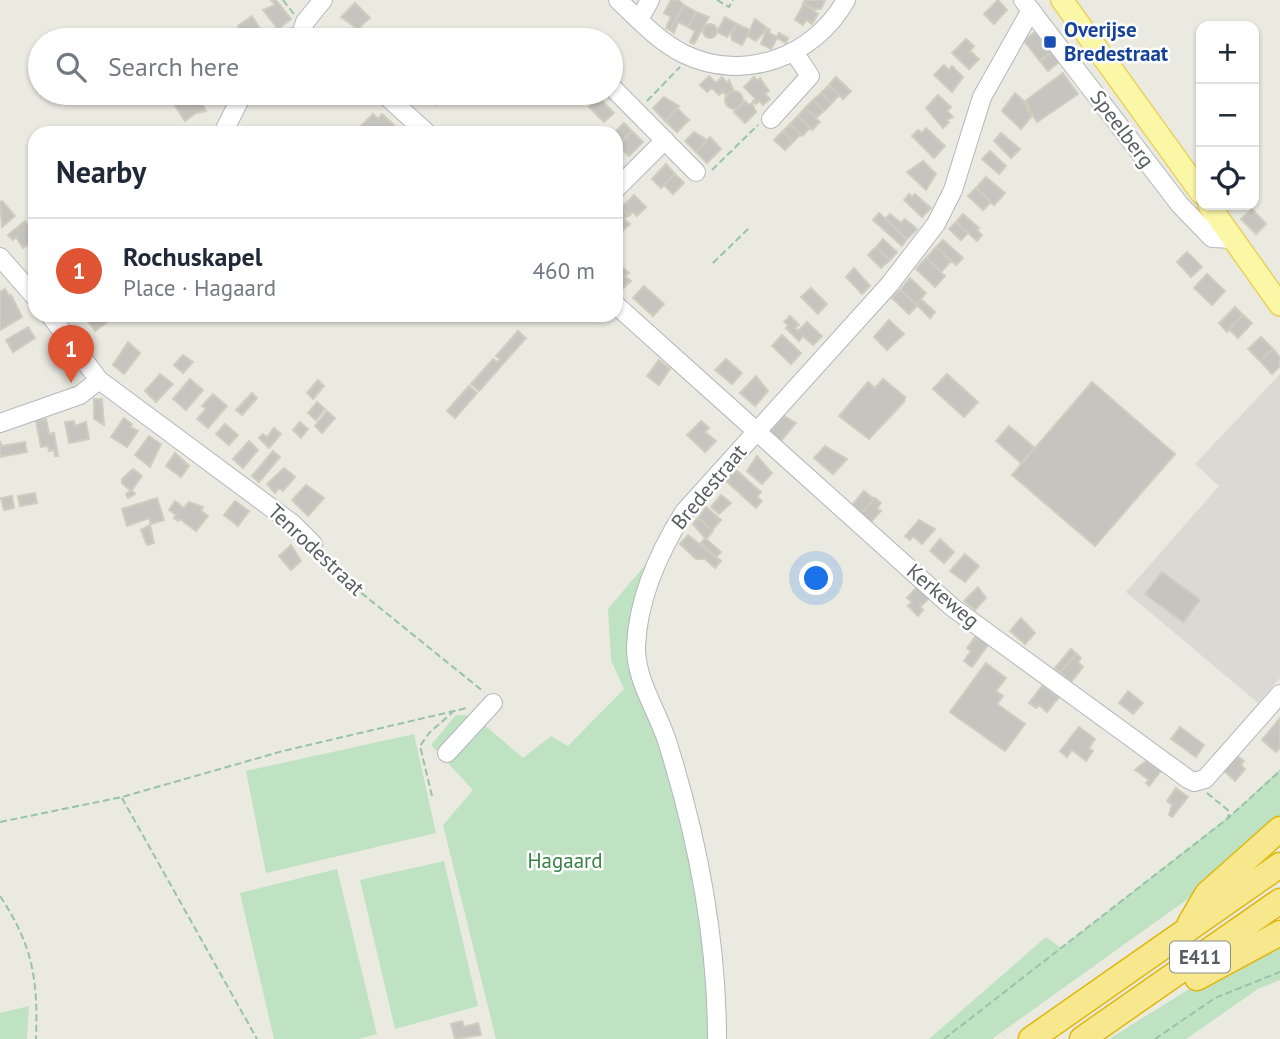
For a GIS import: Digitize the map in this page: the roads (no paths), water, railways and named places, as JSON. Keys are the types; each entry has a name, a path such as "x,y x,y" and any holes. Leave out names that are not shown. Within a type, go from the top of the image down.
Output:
{"highway":[{"path":"1186,930 1207,894 1280,829"},
{"name":"E411","path":"1031,1039 1280,865"},
{"name":"E411","path":"1082,1039 1280,901"},
{"path":"1120,1013 1158,1001 1233,956 1280,933"}],"main road":[{"path":"1062,0 1196,187"},
{"path":"1213,210 1280,305"}],"street":[{"path":"300,28 323,0"},
{"path":"618,0 666,43 702,62 750,66 772,62 794,52 819,35 846,0"},
{"path":"639,20 650,0"},
{"name":"Speelberg","path":"1027,5 1180,205 1212,238 1234,239"},
{"name":"Bredestraat","path":"717,1039 705,897 667,741 639,672 636,648 647,590 671,533 700,492 888,285 936,224 953,190 982,97 1027,5"},
{"path":"771,119 810,76 794,52"},
{"path":"623,98 665,140 703,172"},
{"path":"226,126 237,105"},
{"path":"396,105 419,126"},
{"path":"623,182 665,140"},
{"path":"0,257 7,277 28,292"},
{"name":"Kerkeweg","path":"623,311 952,607 1188,779 1200,781 1280,694"},
{"path":"0,423 80,395 99,380 55,322"},
{"name":"Tenrodestraat","path":"99,380 293,524 313,544"},
{"path":"447,753 493,704"}],"place":[{"name":"Overijse Bredestraat","path":"1050,42"},
{"name":"Rochuskapel","path":"71,383"}],"park label":[{"name":"Hagaard","path":"565,861"}]}
